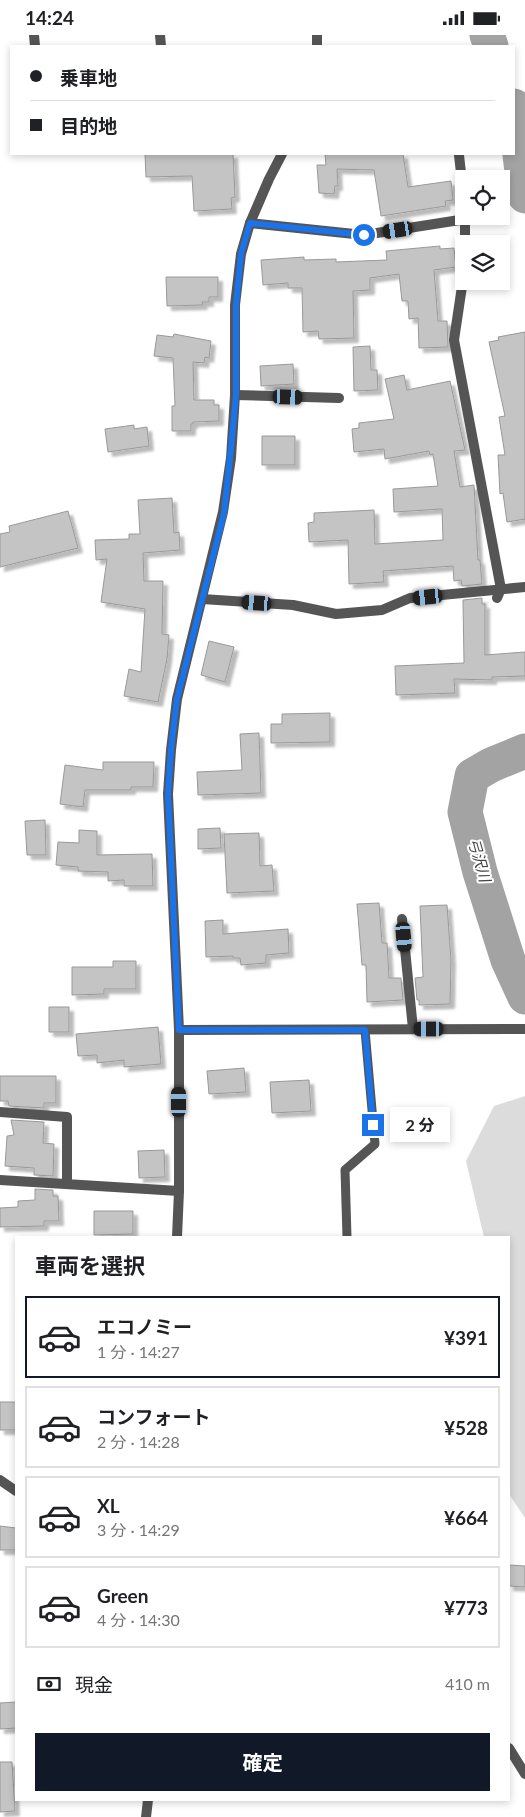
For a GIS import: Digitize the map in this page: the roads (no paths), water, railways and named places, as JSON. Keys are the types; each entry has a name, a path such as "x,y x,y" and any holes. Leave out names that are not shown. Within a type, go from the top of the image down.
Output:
{"street":[{"path":"177,1236 179,1191 179,1030 168,794 171,749 177,699 224,513 236,395 236,305 241,254 250,223 268,179 281,155"},
{"path":"459,155 461,170"},
{"path":"250,223 364,235 455,220"},
{"path":"461,290 454,340 499,594"},
{"path":"236,395 340,398"},
{"path":"202,599 293,605 336,614 382,610 410,599 499,594 525,587"},
{"path":"402,919 413,1029"},
{"path":"179,1030 525,1029"},
{"path":"0,1112 67,1117 67,1184"},
{"path":"0,1180 179,1191"},
{"path":"0,1480 15,1489"},
{"path":"510,1750 525,1774"},
{"path":"146,1817 148,1801"}],"lane":[{"path":"347,1236 344,1170 375,1144 365,1030"}],"waterway":[{"name":"弓沢川","path":"487,35 491,45"},
{"name":"弓沢川","path":"515,114 525,196"},
{"name":"弓沢川","path":"525,751 491,765 472,776 465,812 480,872 508,960 525,997"}]}
